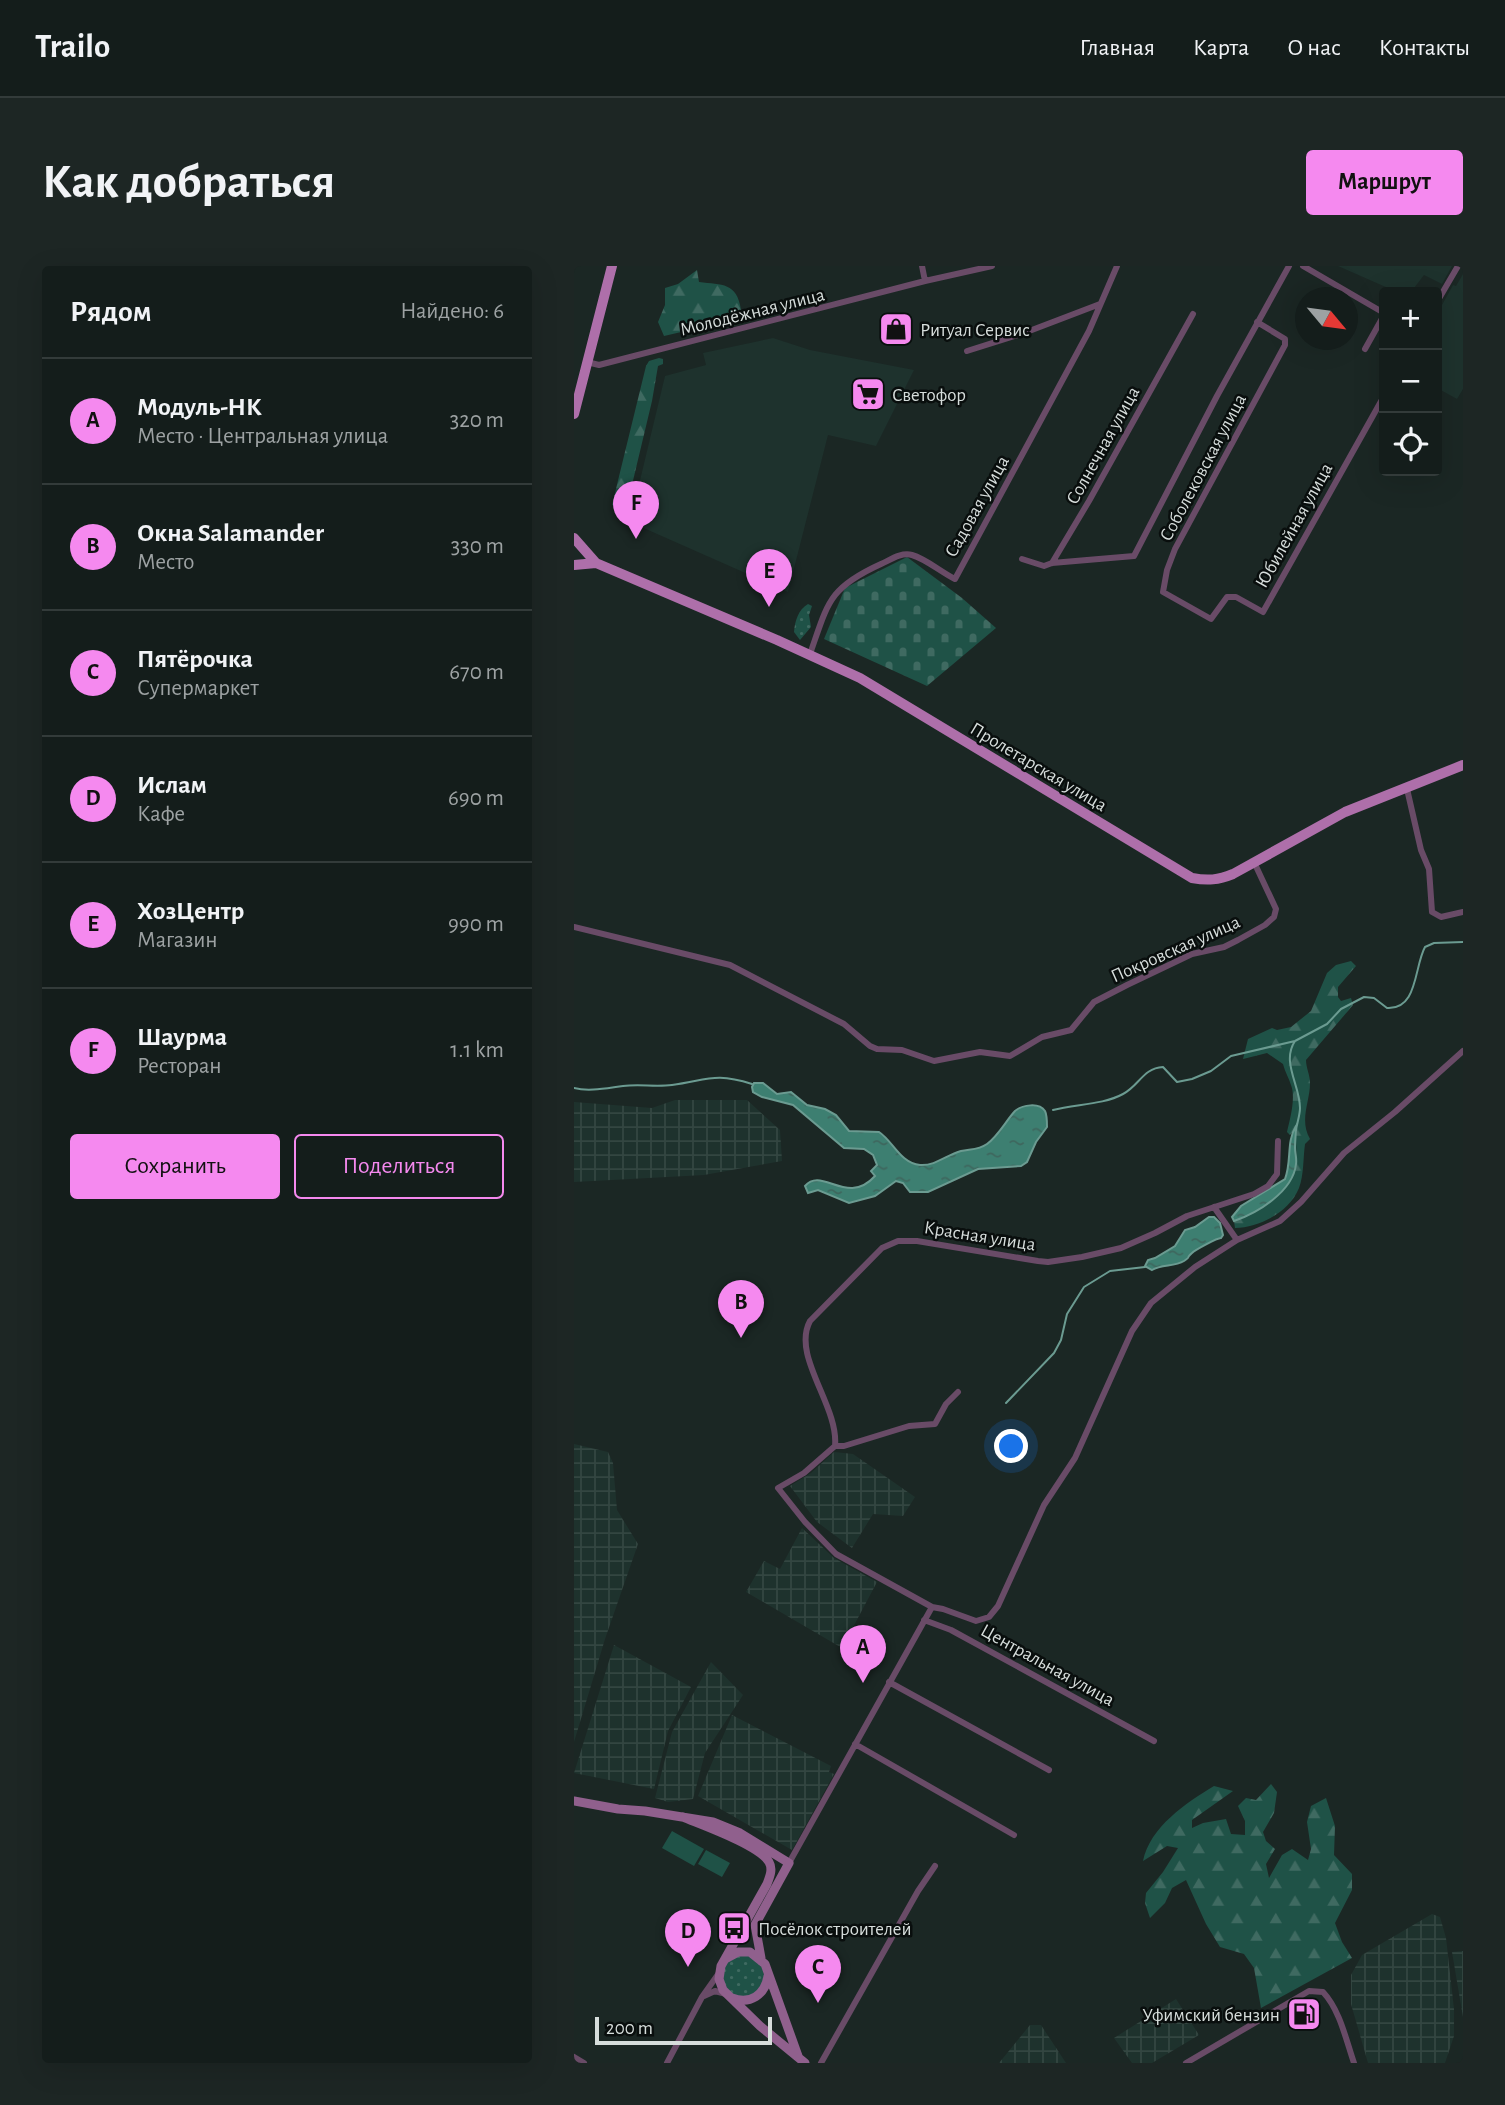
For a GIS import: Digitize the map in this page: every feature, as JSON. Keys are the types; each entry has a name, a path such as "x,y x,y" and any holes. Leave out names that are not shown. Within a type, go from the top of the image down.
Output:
{"main road":[{"path":"574,414 612,266"},
{"path":"574,538 596,563"},
{"path":"574,565 596,563"},
{"name":"Пролетарская улица","path":"596,563 860,678 1192,878 1206,881 1219,879 1345,812 1463,765"}],"street":[{"path":"922,266 925,281"},
{"name":"Молодёжная улица","path":"587,362 599,365 613,362 992,266"},
{"path":"967,351 1100,304 1118,266"},
{"path":"1022,559 1044,566 1134,556 1289,266"},
{"path":"1303,266 1379,311"},
{"path":"1442,293 1458,266"},
{"name":"Садовая улица","path":"810,654 829,603 840,587 860,573 903,554 913,555 955,579 1100,304"},
{"name":"Солнечная улица","path":"1052,563 1193,314"},
{"name":"Соболековская улица","path":"1211,619 1163,592 1175,549 1285,345 1282,336 1257,322"},
{"path":"1365,349 1379,323"},
{"name":"Юбилейная улица","path":"1211,619 1227,597 1237,597 1263,612 1379,405"},
{"path":"1407,789 1421,850 1429,869 1432,912 1441,917 1463,912"},
{"name":"Покровская улица","path":"574,927 730,965 844,1024 877,1049 902,1050 934,1061 980,1052 1010,1056 1042,1037 1070,1030 1094,1002 1105,996 1192,954 1224,947 1265,925 1274,916 1276,909 1254,862"},
{"path":"1214,1207 1237,1240 1280,1221 1301,1202 1344,1153 1463,1051"},
{"name":"Красная улица","path":"835,1446 836,1435 830,1410 812,1371 804,1332 815,1314 882,1248 898,1241 917,1241 1048,1262 1121,1248 1187,1216 1234,1202 1268,1185 1277,1174 1278,1141"},
{"name":"Центральная улица","path":"835,1446 804,1473 778,1488 805,1522 836,1554 932,1607 976,1621 989,1617 998,1606 1044,1505 1075,1458 1118,1360 1144,1312 1151,1303 1195,1267 1237,1240"},
{"path":"835,1446 844,1446 909,1426 935,1424 939,1413 958,1392"},
{"path":"802,2060 761,1958 755,1925 932,1607"},
{"name":"Центральная улица","path":"924,1620 951,1630 1154,1741"},
{"path":"889,1682 1049,1770"},
{"path":"855,1744 1014,1835"},
{"path":"574,1801 713,1822 740,1833 789,1863"},
{"path":"667,2063 702,1997 719,1973 771,1874 770,1864 761,1854 743,1843 683,1817"},
{"path":"821,2063 918,1891 935,1866"},
{"path":"727,1958 744,1951 761,1958"},
{"path":"719,1973 720,1985 729,1996 802,2060"},
{"path":"702,1997 715,1991 744,2001 759,1996 768,1976"},
{"path":"1186,2063 1308,1991 1323,1992 1327,1997 1337,2015 1354,2063"},
{"path":"574,2057 583,2063"}],"shaded area":[{"path":"1338,266 1452,266 1442,284 1424,275 1415,287 1386,287"},
{"path":"1463,274 1463,389 1457,399 1442,391 1442,305 1453,285 1456,286"},
{"path":"773,338 810,350 914,370 876,446 828,435 788,592 630,522 665,376 706,365 703,353"},
{"path":"675,1100 747,1100 780,1130 782,1161 704,1175 574,1182 574,1102 652,1108"},
{"path":"574,1444 608,1452 613,1463 617,1510 638,1544 605,1639 574,1742"},
{"path":"834,1452 853,1454 915,1497 903,1516 873,1514 852,1548 817,1522 790,1486 811,1473"},
{"path":"802,1528 834,1558 877,1582 842,1648 746,1592 764,1561 780,1569"},
{"path":"614,1645 691,1687 668,1731 654,1789 574,1773"},
{"path":"711,1662 743,1695 705,1753 693,1799 668,1802 655,1798 672,1732"},
{"path":"732,1715 831,1766 829,1772 834,1774 792,1850 698,1796"},
{"path":"1432,1914 1440,1917 1446,1938 1454,2009 1454,2036 1445,2063 1368,2063 1351,2004 1351,1975 1362,1955"},
{"path":"1463,1951 1463,2017 1452,1952"},
{"path":"1176,1999 1199,2035 1152,2063 1132,2063 1114,2038"},
{"path":"1030,2025 1041,2025 1066,2063 999,2063"}],"green space":[{"path":"697,270 699,282 721,285 732,290 741,310 733,320 664,336 658,322 665,305 665,288 678,284"},
{"path":"663,359 663,364 658,366 626,510 612,505 646,366 649,361"},
{"path":"907,557 962,598 996,628 927,686 824,639 845,588"},
{"path":"808,604 812,606 809,615 811,627 800,640 794,632 795,624 799,613"},
{"path":"1351,961 1356,966 1338,987 1338,997 1341,1001 1351,998 1353,1005 1306,1060 1310,1090 1305,1125 1310,1139 1305,1144 1299,1188 1288,1205 1272,1217 1254,1225 1235,1228 1234,1221 1262,1208 1286,1186 1292,1177 1296,1158 1296,1127 1290,1135 1287,1132 1293,1096 1283,1064 1267,1053 1243,1059 1248,1039 1272,1028 1277,1030 1291,1027 1311,1011 1327,973 1336,965"},
{"path":"1271,1784 1277,1792 1274,1813 1263,1832 1266,1841 1275,1849 1266,1864 1269,1878 1282,1855 1292,1849 1308,1860 1311,1849 1307,1822 1311,1806 1326,1798 1335,1826 1334,1855 1352,1874 1352,1890 1335,1923 1352,1958 1261,2008 1254,1968 1244,1954 1220,1947 1186,1880 1172,1888 1165,1903 1150,1918 1145,1903 1146,1893 1178,1848 1167,1846 1143,1861 1153,1837 1161,1827 1181,1808 1214,1786 1233,1791 1192,1820 1192,1828 1226,1819 1231,1834 1245,1835 1245,1821 1238,1806 1246,1798 1256,1800"},
{"path":"672,1831 704,1849 694,1866 662,1848"},
{"path":"706,1850 730,1863 722,1877 698,1864"},
{"path":"743,1955 758,1961 764,1976 758,1991 743,1997 728,1991 722,1976 728,1961"}],"water":[{"path":"754,1083 763,1083 777,1094 791,1092 807,1105 825,1109 836,1115 849,1131 879,1132 902,1156 920,1165 931,1164 961,1151 984,1146 995,1137 1015,1111 1022,1107 1035,1105 1042,1108 1046,1114 1047,1127 1036,1142 1027,1162 1021,1166 978,1169 928,1192 910,1192 903,1183 896,1181 875,1196 849,1203 818,1190 808,1193 805,1186 819,1180 845,1188 865,1185 875,1176 871,1171 877,1165 873,1155 864,1149 844,1148 793,1105 753,1092"},
{"path":"1296,1126 1296,1164 1288,1184 1263,1207 1234,1221 1232,1217 1241,1206 1285,1179 1291,1138"},
{"path":"1209,1217 1214,1217 1220,1223 1223,1235 1221,1238 1197,1249 1180,1263 1152,1270 1145,1266 1148,1260 1175,1246 1185,1230 1195,1227"}],"waterway":[{"path":"1053,1110 1115,1098 1156,1068 1163,1067 1177,1082 1192,1079 1211,1071 1231,1056 1295,1041 1327,1024 1341,1009 1364,997 1374,998 1387,1008 1397,1007 1410,995 1425,947 1434,943 1463,942"},
{"path":"1295,1041 1291,1049 1290,1065 1300,1108 1296,1130"},
{"path":"574,1088 592,1090 629,1085 666,1086 712,1078 729,1078 752,1084"},
{"path":"1006,1403 1054,1353 1061,1340 1067,1314 1084,1287 1110,1271 1145,1267"}],"place":[{"name":"Ритуал Сервис","path":"896,329"},
{"name":"Светофор","path":"868,394"},
{"name":"Шаурма","path":"636,539"},
{"name":"ХозЦентр","path":"769,607"},
{"name":"Окна Salamander","path":"741,1338"},
{"name":"Модуль-НК","path":"863,1683"},
{"name":"Посёлок строителей","path":"734,1928"},
{"name":"Ислам","path":"688,1967"},
{"name":"Пятёрочка","path":"818,2003"},
{"name":"Уфимский бензин","path":"1304,2014"}]}
